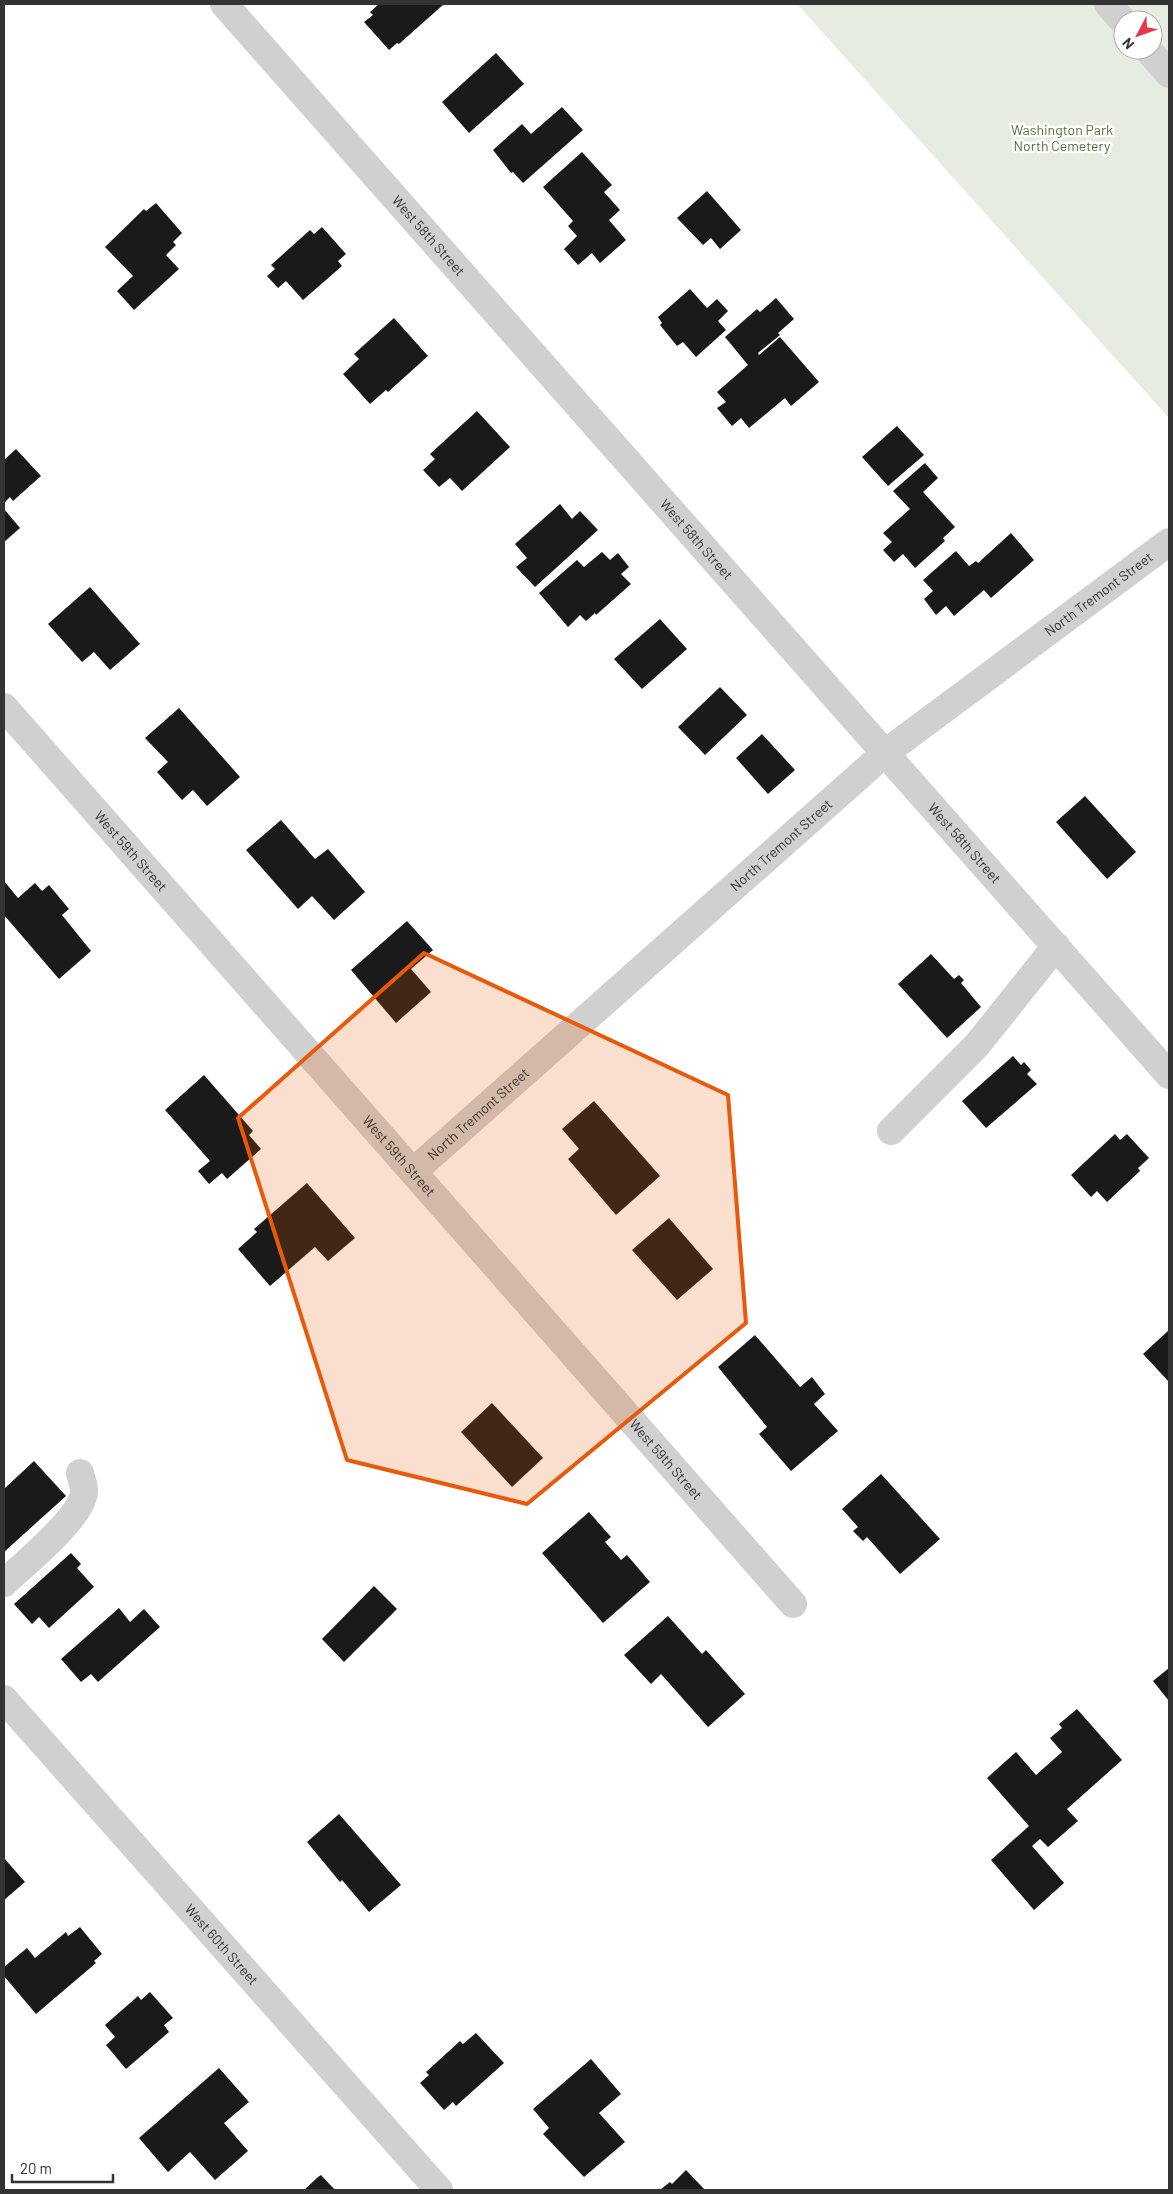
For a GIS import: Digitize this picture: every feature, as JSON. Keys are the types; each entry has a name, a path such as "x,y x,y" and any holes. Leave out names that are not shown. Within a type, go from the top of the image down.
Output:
{"street":[{"name":"West 58th Street","path":"224,4 1169,1075"},
{"path":"1157,60 1169,74"},
{"name":"North Tremont Street","path":"414,1172 885,753 1169,542"},
{"name":"West 59th Street","path":"4,707 794,1604"},
{"path":"891,1131 977,1046 1056,946"},
{"path":"4,1583 58,1533 74,1513 84,1492 80,1473"},
{"name":"West 60th Street","path":"4,1699 439,2190"}],"highlighted area":[{"path":"424,953 728,1095 746,1323 527,1504 347,1460 238,1118"}],"green space":[{"name":"Washington Park North Cemetery","path":"797,4 1169,4 1169,418"}],"building":[{"path":"379,4 444,4 399,44 397,43 389,50 364,22 373,15 370,12"},
{"path":"496,53 524,84 469,133 442,102"},
{"path":"562,107 583,130 523,183 513,172 511,173 493,150 522,124 531,134"},
{"path":"582,152 612,185 604,192 620,210 609,220 626,240 600,263 592,253 578,265 564,249 577,236 568,226 573,221 543,187"},
{"path":"707,191 741,230 720,249 711,238 703,245 677,218"},
{"path":"156,203 182,233 173,242 176,245 166,255 179,269 134,310 117,291 133,276 105,247 144,209 146,211"},
{"path":"322,227 346,254 338,261 342,266 303,300 286,281 278,288 267,276 275,269 271,265 310,230 314,234"},
{"path":"690,289 707,308 717,299 728,311 718,321 726,330 696,357 683,342 677,346 660,325 662,323 658,317"},
{"path":"776,298 794,319 778,333 780,335 758,353 759,355 780,337 819,382 791,406 785,398 749,428 741,418 732,426 717,408 726,402 717,392 748,365 725,337 757,309 760,312"},
{"path":"394,318 428,356 388,392 386,390 370,404 343,374 359,359 354,354"},
{"path":"477,411 510,447 462,491 450,478 439,487 423,470 435,459 430,454"},
{"path":"897,426 924,455 888,486 862,457"},
{"path":"16,449 41,476 13,501 10,497 4,503 4,460"},
{"path":"925,463 938,478 923,492 955,527 943,538 945,541 915,568 903,554 894,562 883,550 892,542 883,533 910,509 893,491"},
{"path":"560,504 572,519 580,511 598,530 535,587 516,567 527,558 515,544"},
{"path":"4,509 20,528 4,542"},
{"path":"1011,533 1034,560 991,598 984,590 954,616 946,606 936,615 924,599 933,591 923,580 956,551 969,566 976,561 978,563"},
{"path":"602,552 610,560 618,553 629,567 621,574 631,584 596,615 595,613 586,621 580,615 568,627 539,593 577,560 584,567"},
{"path":"90,587 140,644 110,670 94,652 82,662 48,624"},
{"path":"660,619 687,649 642,689 614,659"},
{"path":"720,687 747,715 705,755 678,727"},
{"path":"179,708 240,777 207,806 193,790 182,800 157,772 168,762 145,738"},
{"path":"762,734 795,770 768,794 736,758"},
{"path":"1085,796 1136,852 1107,879 1056,822"},
{"path":"281,820 315,859 328,849 365,892 334,920 312,896 298,909 246,850"},
{"path":"4,881 18,898 35,883 42,891 49,885 69,909 62,915 91,951 59,979 4,915"},
{"path":"407,921 433,950 411,969 431,992 396,1023 351,970"},
{"path":"931,954 954,979 959,975 964,980 961,983 981,1007 947,1038 898,984"},
{"path":"1013,1056 1021,1065 1024,1062 1031,1070 1027,1074 1037,1084 986,1128 962,1101"},
{"path":"204,1075 253,1131 249,1135 261,1149 227,1179 222,1173 209,1184 198,1171 210,1161 165,1110"},
{"path":"594,1101 660,1176 616,1215 568,1159 579,1149 562,1129"},
{"path":"1115,1134 1120,1140 1127,1134 1149,1158 1138,1168 1140,1171 1107,1202 1097,1191 1091,1197 1071,1175"},
{"path":"307,1183 355,1238 328,1261 315,1247 270,1286 238,1249 257,1232 254,1229"},
{"path":"669,1218 713,1269 677,1300 632,1250"},
{"path":"1169,1330 1169,1382 1143,1354"},
{"path":"755,1335 800,1387 812,1377 825,1394 814,1404 838,1431 791,1471 759,1434 767,1427 718,1367"},
{"path":"492,1403 543,1458 512,1487 461,1432"},
{"path":"34,1461 66,1496 4,1552 4,1489"},
{"path":"881,1474 940,1539 900,1574 867,1537 863,1541 853,1531 858,1527 842,1509"},
{"path":"589,1512 611,1537 605,1542 621,1560 627,1555 650,1582 603,1623 542,1553"},
{"path":"71,1553 81,1564 77,1568 94,1587 49,1628 39,1617 32,1624 14,1604"},
{"path":"374,1586 397,1609 344,1662 322,1639"},
{"path":"119,1608 130,1622 144,1609 160,1627 98,1682 91,1674 81,1682 61,1659"},
{"path":"668,1616 702,1654 706,1650 745,1694 708,1727 661,1674 651,1684 624,1655"},
{"path":"1169,1668 1169,1701 1153,1681"},
{"path":"1077,1709 1122,1760 1067,1809 1078,1821 1048,1847 1040,1839 1032,1846 1064,1883 1034,1910 991,1860 1029,1826 987,1778 1016,1752 1036,1775 1062,1752 1050,1738 1062,1728 1059,1724"},
{"path":"339,1814 401,1885 369,1912 342,1880 340,1882 307,1842"},
{"path":"4,1858 25,1882 4,1900"},
{"path":"80,1927 102,1954 94,1961 96,1963 36,2014 4,1976 4,1967 27,1948 35,1958 66,1932 68,1936"},
{"path":"150,1992 173,2018 164,2025 169,2032 126,2069 106,2045 115,2037 105,2025 138,1996 141,2000"},
{"path":"476,2033 504,2063 456,2106 453,2102 444,2110 420,2083 429,2075 426,2072 460,2041 463,2044"},
{"path":"591,2059 621,2094 599,2113 625,2142 584,2177 543,2134 549,2128 533,2109"},
{"path":"219,2068 249,2102 224,2123 248,2151 215,2180 190,2152 168,2172 139,2138"},
{"path":"686,2170 705,2190 660,2190 670,2182 672,2184"},
{"path":"321,2175 335,2190 304,2190 318,2177"}]}
